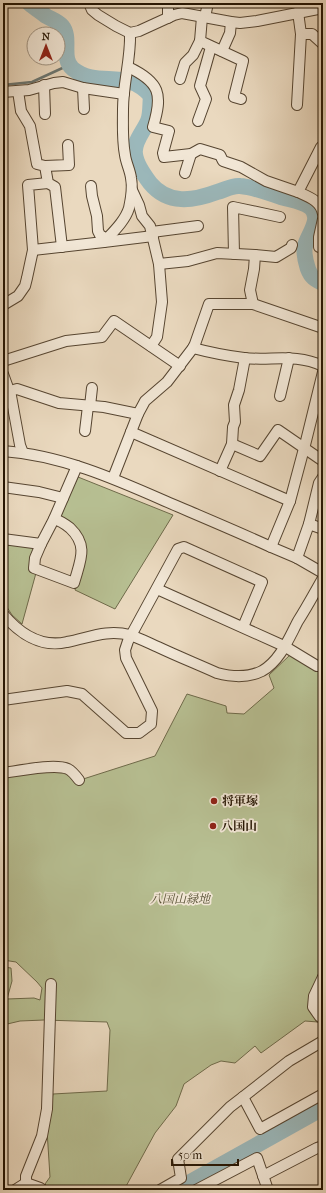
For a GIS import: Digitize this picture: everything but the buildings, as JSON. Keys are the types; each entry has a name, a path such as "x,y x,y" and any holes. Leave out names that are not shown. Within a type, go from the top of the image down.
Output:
{"street":[{"path":"89,3 92,10 98,16 130,33 139,31 182,13 240,23 257,21 294,10 323,8"},
{"path":"168,3 168,18"},
{"path":"180,79 185,63 193,55 200,41 203,17 208,3"},
{"path":"294,10 301,34 297,105"},
{"path":"222,51 230,33 231,22"},
{"path":"105,240 125,219 129,208 132,190 132,179 125,155 124,130 124,93 128,67 130,33"},
{"path":"301,34 312,34 323,44"},
{"path":"200,41 210,47 243,61 234,97 241,99"},
{"path":"198,121 206,99 200,86 210,47"},
{"path":"128,67 153,83 156,88 159,98 153,127 169,131 163,153 164,157 191,154 200,149 220,155 223,161 241,167 266,181 298,192 316,201 321,206 323,214"},
{"path":"3,92 29,90 63,82 84,88 124,93"},
{"path":"44,86 45,114"},
{"path":"84,88 84,109"},
{"path":"18,91 21,111 30,126 37,164 45,166 69,165 68,145"},
{"path":"298,192 321,147 323,148"},
{"path":"185,173 191,154"},
{"path":"45,166 48,183"},
{"path":"3,305 18,296 25,286 33,250 28,184 48,183 55,187 62,247"},
{"path":"91,186 97,216 98,231 105,240"},
{"path":"132,190 139,204 142,216 150,226 153,234 159,264 162,302 157,337 151,346"},
{"path":"234,254 234,207 280,217"},
{"path":"319,247 319,238 323,220"},
{"path":"33,250 153,234 198,226"},
{"path":"159,264 188,261 217,253 276,257 291,248 292,245"},
{"path":"253,304 250,290 255,255"},
{"path":"113,478 138,414 145,401 167,382 193,348 209,304 253,304 323,328"},
{"path":"3,361 66,342 102,337 114,321 180,366"},
{"path":"193,348 245,358 304,359 323,366"},
{"path":"220,471 232,444 233,427 235,422 234,406 239,390 245,358"},
{"path":"280,396 289,358"},
{"path":"271,546 290,501 323,372"},
{"path":"3,374 6,392 11,396 20,446 23,453"},
{"path":"85,431 92,388"},
{"path":"6,392 17,389 59,403 104,407 138,414"},
{"path":"232,444 260,456 278,430 323,461"},
{"path":"132,432 290,501"},
{"path":"3,451 43,457 113,478 271,546 297,558 323,573"},
{"path":"54,519 61,521 74,532 80,540 82,551 74,583 34,568 35,558 77,466"},
{"path":"297,558 309,524 319,483 323,477"},
{"path":"3,487 39,492 63,498"},
{"path":"309,524 323,529"},
{"path":"3,538 41,544"},
{"path":"3,700 67,691 82,694 126,733 139,733 150,724 152,711 126,658 125,650 178,549 184,547 262,582 243,627"},
{"path":"3,614 21,633 52,644 65,643 113,632 131,636 217,673 238,677 262,670 273,662 284,646 323,578"},
{"path":"157,588 284,646 317,666 323,666"},
{"path":"3,773 60,767 69,769 79,780"},
{"path":"322,1017 314,1007 314,996 323,977"},
{"path":"26,1183 26,1176 42,1136 47,1109 51,984"},
{"path":"160,1190 181,1178 178,1159 230,1107 289,1061 323,1041"},
{"path":"243,1097 260,1129 323,1094"},
{"path":"263,1176 323,1146"},
{"path":"196,1190 257,1158 268,1190"},
{"path":"15,1190 26,1183"},
{"path":"26,1183 43,1190"}],"green space":[{"path":"78,477 173,515 115,609 75,590 85,551 82,536 60,515"},
{"path":"3,542 36,547 29,570 36,573 22,624 12,615 3,601"},
{"name":"八国山緑地","path":"291,654 323,670 323,969 310,996 318,1022 305,1021 261,1053 255,1046 235,1063 221,1061 211,1065 184,1084 176,1106 155,1133 124,1190 51,1190 45,1184 50,1177 47,1130 53,1094 107,1091 110,1030 107,1022 44,1020 20,1021 3,1025 3,967 11,968 12,981 7,999 34,998 40,1000 42,988 16,962 3,960 3,776 60,770 69,772 77,781 155,756 187,694 226,706 227,713 244,714 274,688 269,675"}],"waterway":[{"path":"29,3 62,26 66,36 67,59 73,69 83,75 93,78 132,82 142,87 151,96 149,118 137,141 135,154 137,162 143,173 157,190 173,198 190,199 208,195 231,187 240,186 256,189 307,205 314,211 315,221 305,246 305,258 310,274 323,283"},
{"path":"3,85 32,82 69,65"},
{"path":"176,1190 323,1108"}],"place":[{"name":"将軍塚","path":"214,801"},
{"name":"八国山","path":"213,826"}]}
